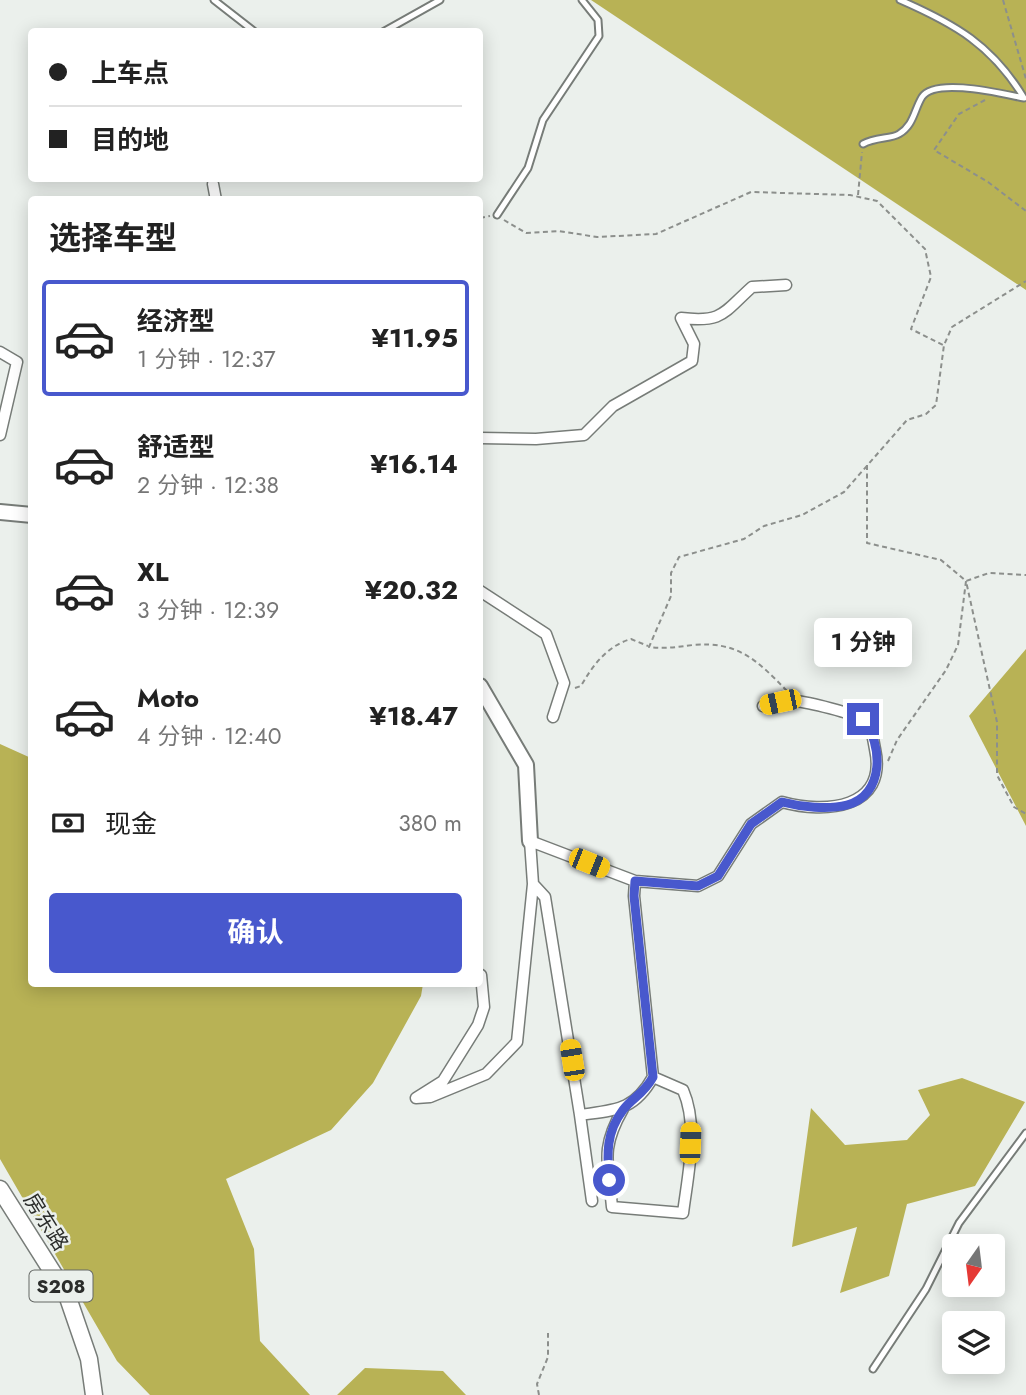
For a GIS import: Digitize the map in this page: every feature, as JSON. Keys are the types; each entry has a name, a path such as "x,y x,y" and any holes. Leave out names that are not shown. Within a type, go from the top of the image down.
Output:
{"main road":[{"name":"房东路","path":"0,1189 67,1295 89,1359 94,1395"}],"street":[{"path":"213,184 215,196"},
{"path":"483,438 536,439 584,435 613,406 692,361 694,344 681,318 702,320 722,317 752,287 786,285"},
{"path":"0,352 17,362 0,435"},
{"path":"0,512 28,515"},
{"path":"483,593 546,634 564,683 553,718"},
{"path":"482,987 484,1007 478,1025 443,1081 415,1098 430,1097 486,1073 517,1042 533,884 526,765 483,691"},
{"path":"530,841 635,881 698,886 718,876 751,824 782,802 799,806 848,805 869,792 879,764 871,729 863,719 796,701 763,706"},
{"path":"635,881 634,896 653,1077 644,1093 623,1109 609,1134 607,1154 612,1206 683,1213 691,1138 688,1103 683,1090 653,1077"},
{"path":"533,884 545,897 592,1201"},
{"path":"580,1115 623,1109"}],"lane":[{"path":"214,0 250,28"},
{"path":"390,28 440,0"},
{"path":"497,215 528,168 543,120 588,56 598,36 598,20 582,0"},
{"path":"863,144 876,137 897,136 909,126 923,96 931,90 944,87 1024,98 993,55 950,23 900,0"},
{"path":"873,1369 926,1289 959,1223 1026,1133"}],"path":[{"path":"1003,0 1026,79"},
{"path":"999,94 959,114 934,150 988,183 1026,211"},
{"path":"858,197 863,144"},
{"path":"483,217 497,215 526,233 559,231 597,237 656,234 751,192 858,197 877,201 925,249 931,277 911,329 944,345"},
{"path":"649,647 671,596 671,573 679,557 744,539 764,526 802,514 844,492 907,420 926,414 936,405 944,345 952,327 1026,281"},
{"path":"867,464 867,543 941,560 966,582 996,722 997,775 1014,807 1026,814"},
{"path":"966,582 989,573 1026,575"},
{"path":"879,764 889,761 897,740 946,670 958,645 966,582"},
{"path":"564,683 574,688 581,686 607,651 631,639 649,647 666,650 719,645 742,650 796,701"},
{"path":"539,1395 537,1384 548,1357 548,1333"}],"shaded area":[{"path":"591,0 1026,0 1026,290"},
{"path":"1026,649 1026,826 969,716"},
{"path":"0,744 28,757 28,987 422,987 421,996 373,1083 331,1130 226,1179 254,1249 260,1341 310,1395 150,1395 117,1361 0,1159"},
{"path":"962,1078 1025,1102 975,1186 907,1204 889,1276 840,1293 857,1227 792,1247 811,1108 845,1145 907,1140 930,1115 918,1090"},
{"path":"365,1368 443,1371 466,1395 337,1395"}],"route":[{"path":"609,1180 609,1134 623,1109 644,1093 653,1077 634,896 635,881 698,886 718,876 751,824 782,802 799,806 848,805 869,792 879,764 871,729 863,719"}]}
